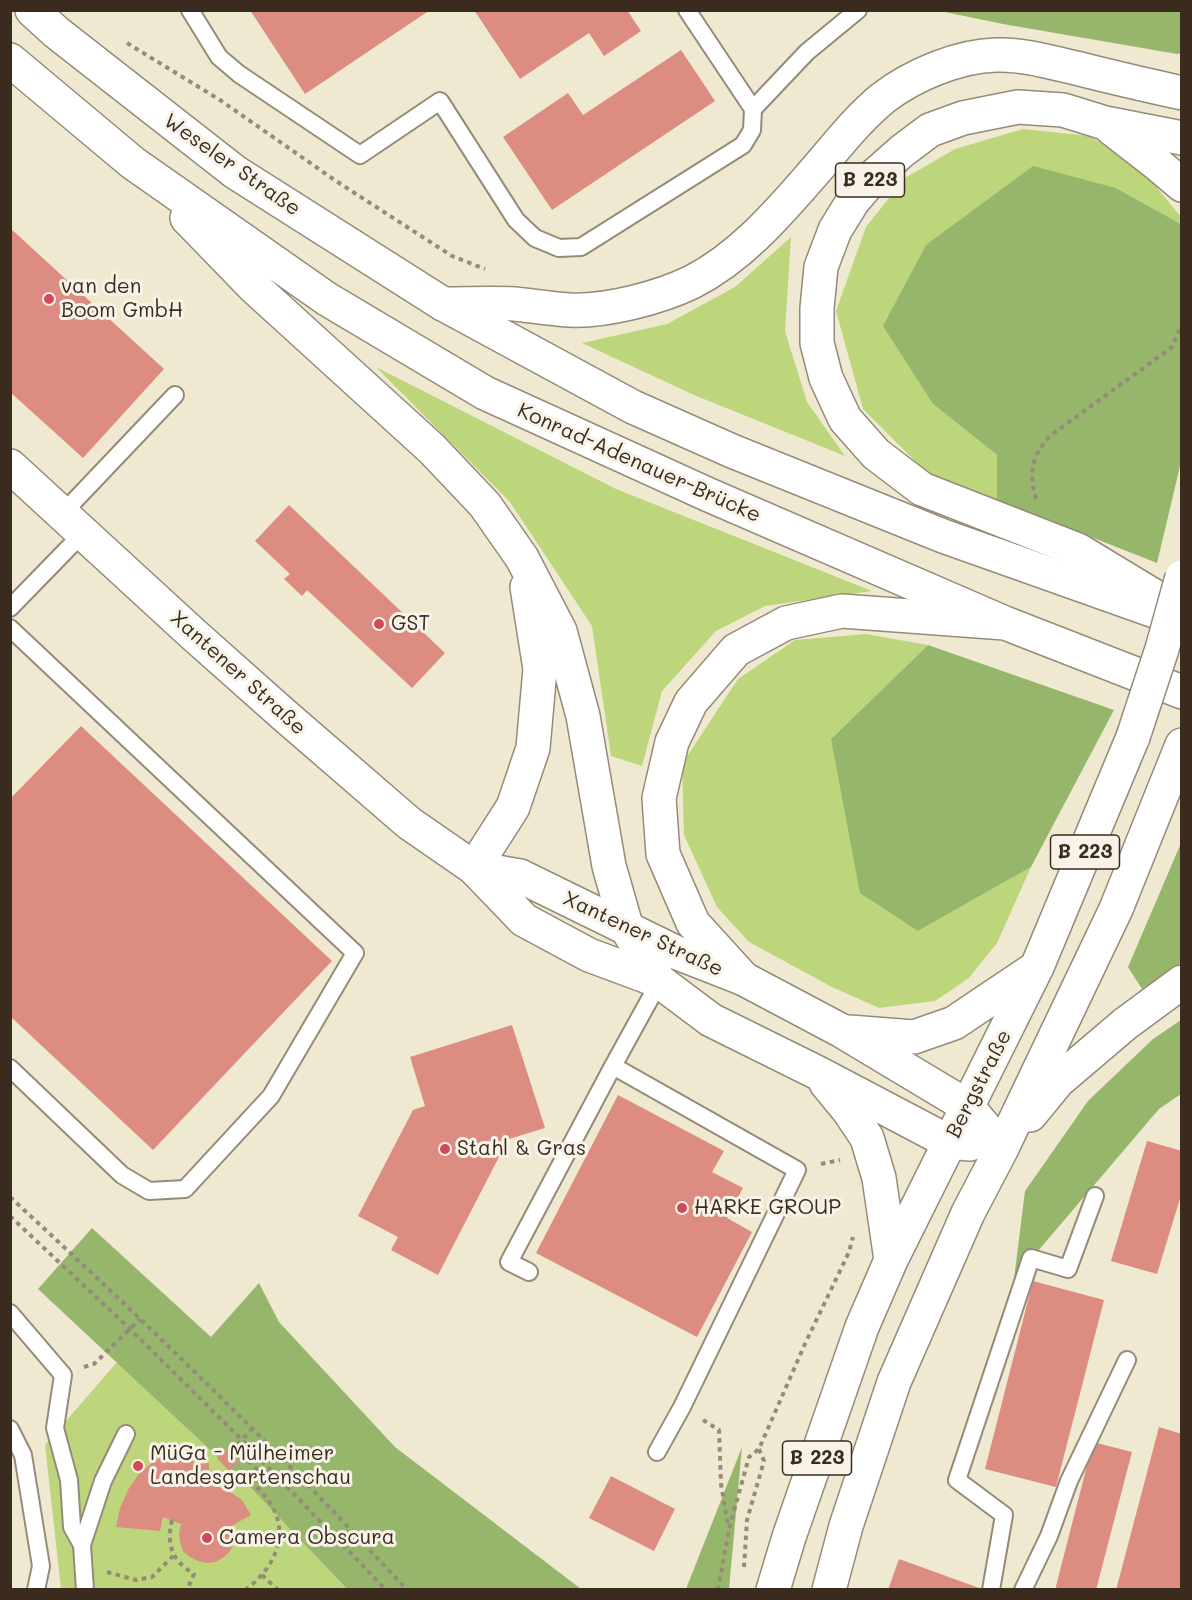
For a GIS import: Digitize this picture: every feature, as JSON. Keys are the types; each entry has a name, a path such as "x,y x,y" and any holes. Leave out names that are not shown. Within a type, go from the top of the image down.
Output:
{"main road":[{"name":"Weseler Straße","path":"32,10 235,172 442,304"},
{"path":"442,304 514,304 570,310 612,307 648,298 691,282 726,261 759,232 793,197 859,120 883,99 907,82 961,60 995,55 1030,57 1182,93"},
{"path":"10,60 133,164 254,287 432,448 485,505 522,558 560,631 583,716 609,866 627,929 660,981 711,1020 949,1142 1002,1148"},
{"name":"B 223","path":"1182,185 1105,123 1063,110 1018,107 963,118 930,130 902,151 876,174 853,201 835,230 821,267 817,308 817,344 826,378 845,419 876,454 922,489 1078,550 1182,613"},
{"path":"1105,123 1182,138"},
{"name":"Konrad-Adenauer-Brücke","path":"133,164 327,299 485,393 709,495 1005,623 1182,692"},
{"path":"442,304 633,406 732,451 943,536 1182,620"},
{"name":"Xantener Straße","path":"10,466 275,707 409,823 474,868 524,920 589,955 660,981"},
{"path":"474,868 513,807 533,748 540,669 522,558"},
{"name":"Bergstraße","path":"773,1590 789,1537 862,1327 891,1260 1037,967 1133,737 1162,649 1182,577"},
{"path":"1002,1148 967,1106 842,1031 744,979 693,923 663,854 659,798 672,742 691,702 736,650 786,623 842,611 1005,623"},
{"path":"1002,1148 1116,909 1181,745"},
{"name":"Xantener Straße","path":"474,868 520,876 675,952 744,979"},
{"path":"842,1031 914,1036 924,1033 954,1023 1037,967"},
{"path":"1002,1148 1058,1081 1125,1024 1182,982"},
{"path":"820,1074 867,1138 879,1178 891,1260"},
{"name":"B 223","path":"829,1590 846,1526 894,1382 968,1212 1002,1148"}],"lane":[{"path":"190,10 219,57 239,74 360,155 440,101 516,220 534,238 559,248 581,247 743,145 752,130 753,109 692,12"},
{"path":"753,109 807,52 858,10"},
{"path":"10,609 73,524 175,395"},
{"path":"10,628 355,952 271,1096 185,1189 148,1191 122,1175 10,1068"},
{"path":"529,1272 509,1262 675,952"},
{"path":"613,1066 797,1170 682,1407 657,1452"},
{"path":"991,1590 1004,1515 957,1480 1031,1258 1068,1269 1095,1196"},
{"path":"10,1313 63,1375 55,1428 69,1480 72,1527 82,1545"},
{"path":"1023,1590 1049,1536 1069,1481 1127,1360"},
{"path":"10,1429 23,1455 41,1566 36,1590"},
{"path":"85,1590 82,1545 103,1481 126,1434"}],"path":[{"path":"124,41 219,100 336,181 452,256 494,272"},
{"path":"1040,504 1035,497 1032,479 1033,460 1040,448 1052,435 1171,348 1182,325"},
{"path":"797,1170 845,1158"},
{"path":"10,1197 140,1319 252,1430 407,1590"},
{"path":"10,1216 130,1329 242,1440 386,1590"},
{"path":"717,1590 729,1529 749,1457 759,1449 804,1346 849,1252 854,1233"},
{"path":"63,1375 94,1364 140,1319"},
{"path":"682,1407 719,1430 721,1484 729,1529"},
{"path":"245,1590 262,1575 275,1556 280,1529 270,1503 252,1482 260,1473 235,1447 252,1430"},
{"path":"744,1569 747,1520 764,1461 759,1449"},
{"path":"172,1520 169,1533 173,1556 194,1574 187,1590"},
{"path":"82,1567 136,1580 152,1577 173,1556"},
{"path":"262,1575 279,1590"}],"green space":[{"path":"940,11 1181,11 1181,53 1003,24"},
{"path":"1023,129 1090,136 1144,172 1181,217 1181,224 1116,188 933,404 997,455 997,500 930,476 863,409 836,311 866,227 905,178 955,149"},
{"path":"1033,166 1116,188 1181,224 1181,462 1157,563 997,500 997,455 933,404 883,326 926,245"},
{"path":"791,237 785,331 807,402 845,456 694,395 582,343 667,324 735,287"},
{"path":"376,367 616,489 872,591 765,606 716,631 662,691 642,766 611,756 592,626 510,502"},
{"path":"866,634 928,645 831,739 918,931 1031,867 997,943 969,978 935,1001 879,1008 832,987 749,942 717,907 684,835 682,764 738,679 795,640"},
{"path":"928,645 1114,710 1031,867 918,931 860,893 831,739"},
{"path":"1181,843 1181,963 1142,989 1128,967"},
{"path":"1181,1020 1181,1094 1159,1109 1014,1279 1025,1191 1088,1101 1153,1039"},
{"path":"92,1228 211,1337 259,1283 279,1322 395,1447 581,1589 347,1589 251,1488 38,1289"},
{"name":"MüGa - Mülheimer Landesgartenschau","path":"118,1361 251,1488 347,1589 61,1589 45,1445"},
{"path":"742,1447 729,1589 686,1589"}],"building":[{"path":"250,10 430,10 305,94"},
{"path":"474,10 627,10 641,31 604,56 589,33 520,79"},
{"path":"681,50 715,101 552,210 503,137 568,93 583,115"},
{"name":"van den Boom GmbH","path":"10,228 164,369 83,458 10,392"},
{"name":"GST","path":"289,505 445,653 412,688 307,590 302,596 284,579 290,574 255,541"},
{"path":"81,726 332,961 153,1150 10,1016 10,799"},
{"name":"Stahl & Gras","path":"512,1025 545,1128 496,1143 500,1155 438,1275 391,1250 398,1237 358,1216 413,1110 425,1106 410,1057"},
{"path":"618,1095 724,1151 712,1172 743,1188 727,1218 752,1232 697,1337 536,1253"},
{"path":"1147,1141 1182,1151 1182,1192 1157,1274 1111,1261"},
{"path":"1033,1281 1104,1300 1056,1487 985,1469"},
{"path":"1159,1427 1182,1434 1182,1581 1179,1590 1116,1590"},
{"path":"1093,1442 1132,1452 1096,1590 1055,1590"},
{"path":"190,1446 194,1465 209,1463 209,1486 219,1487 242,1500 251,1515 233,1525 234,1543 230,1551 216,1562 207,1563 190,1557 183,1551 180,1542 181,1524 163,1517 160,1531 116,1527 120,1508 129,1488 139,1474 165,1455"},
{"path":"227,1449 239,1461 229,1471 217,1458"},
{"path":"611,1476 675,1509 654,1551 589,1518"},
{"path":"899,1559 982,1589 982,1590 888,1590"}],"place":[{"name":"van den Boom GmbH","path":"49,299"},
{"name":"GST","path":"379,624"},
{"name":"Stahl & Gras","path":"445,1149"},
{"name":"HARKE GROUP","path":"682,1208"},
{"name":"MüGa - Mülheimer Landesgartenschau","path":"138,1466"},
{"name":"Camera Obscura","path":"207,1538"}]}
